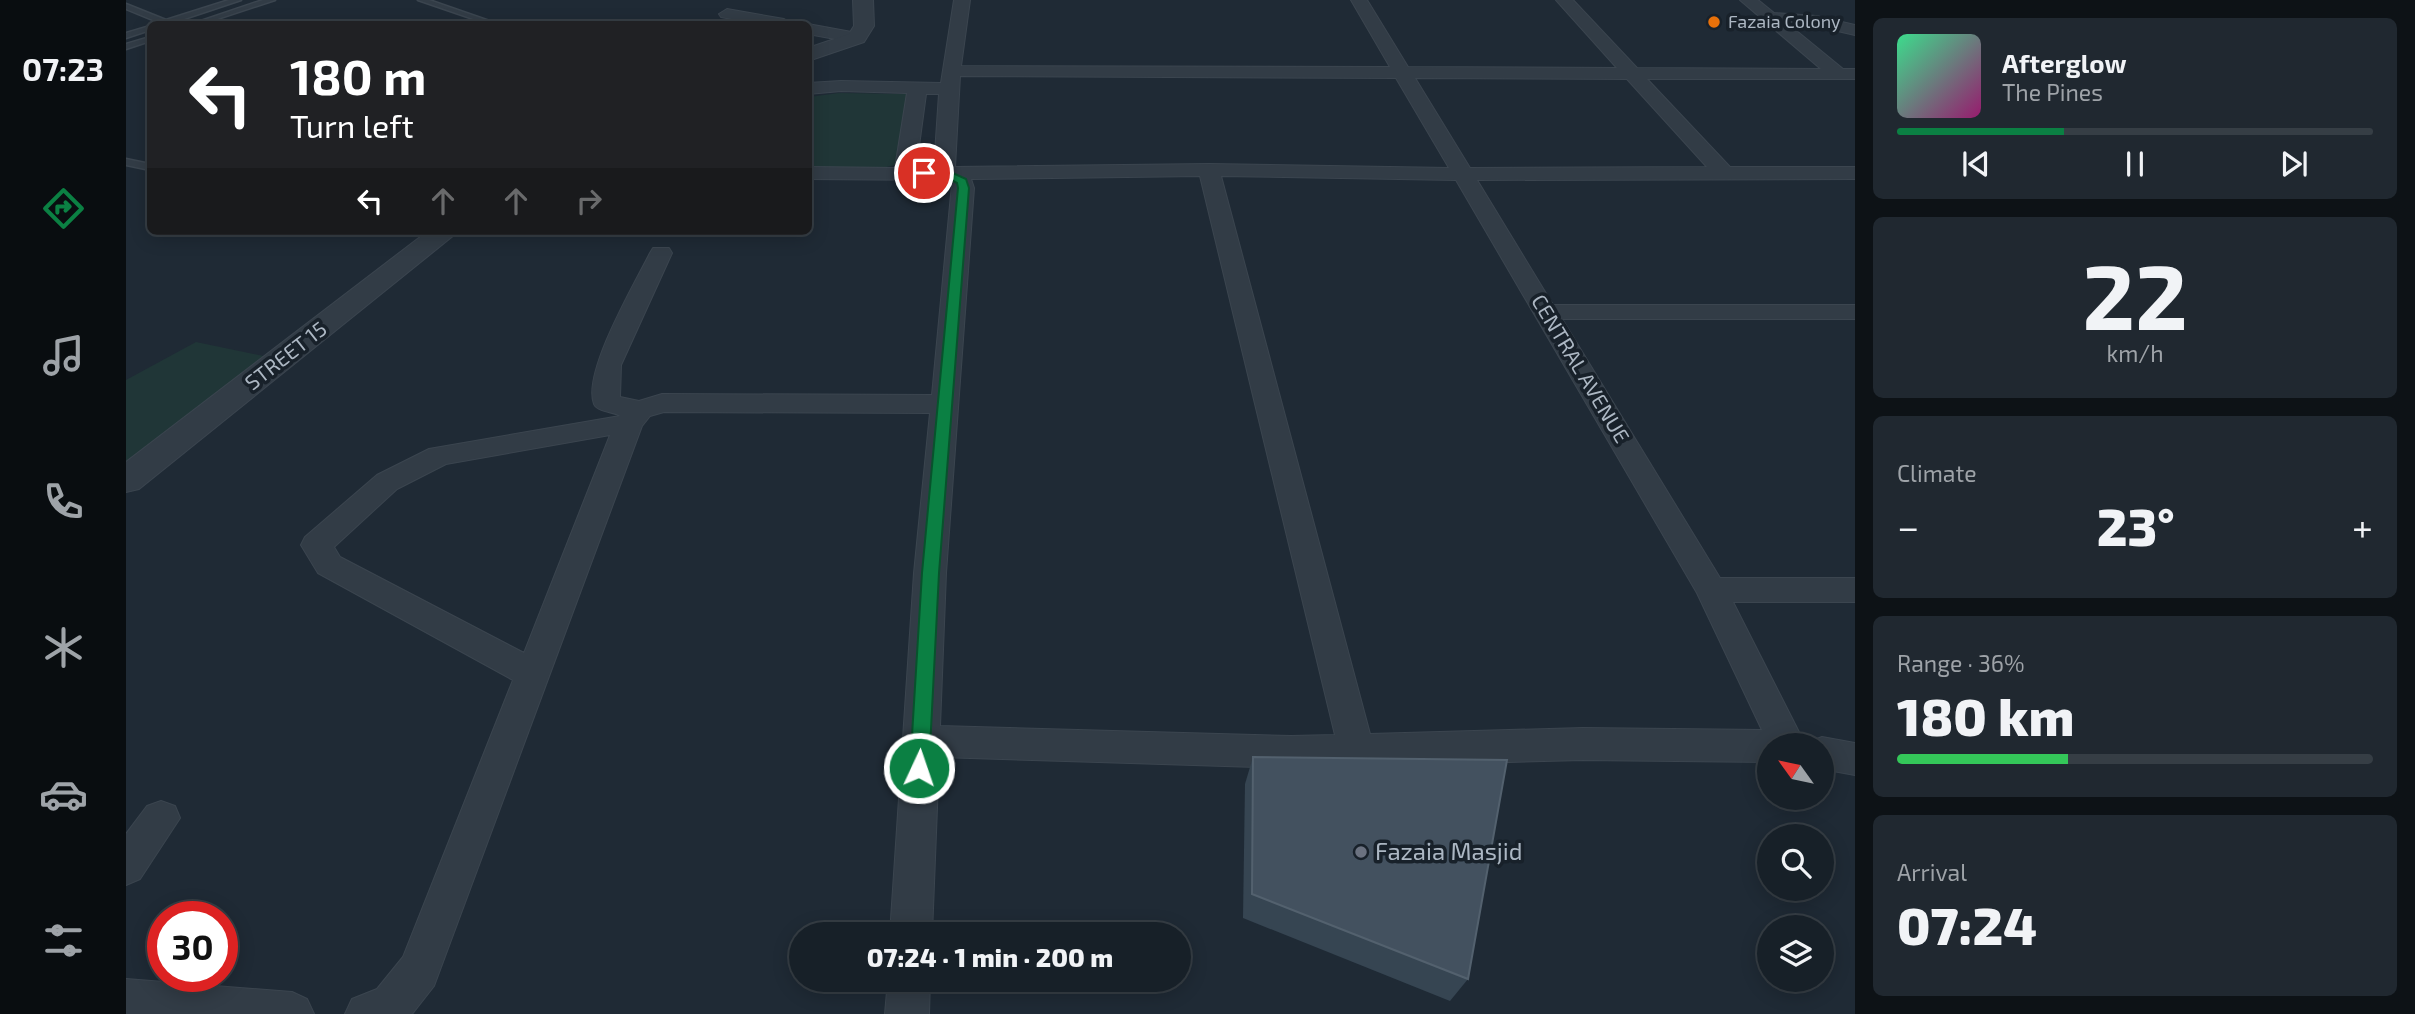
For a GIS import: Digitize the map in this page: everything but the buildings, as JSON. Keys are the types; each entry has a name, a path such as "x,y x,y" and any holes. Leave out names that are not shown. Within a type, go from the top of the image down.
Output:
{"street":[{"path":"812,54 857,38 864,26 863,0"},
{"path":"944,172 951,80 962,0"},
{"name":"CENTRAL AVENUE","path":"1359,0 1711,590 1782,733"},
{"path":"1564,0 1723,172"},
{"path":"1748,0 1847,74"},
{"path":"727,14 767,21"},
{"path":"1770,18 1816,21 1855,30"},
{"path":"812,30 857,38"},
{"path":"812,89 841,86 918,89 951,80 1402,71 1847,74"},
{"path":"905,173 918,89"},
{"path":"1209,170 1357,752"},
{"path":"812,173 1209,170 1465,174 1855,173"},
{"path":"912,922 930,573 963,188 962,181 944,172"},
{"name":"STREET 15","path":"126,480 440,235"},
{"path":"634,417 606,402 608,365 661,253"},
{"path":"1546,312 1846,312 1855,332"},
{"path":"533,674 329,565 316,545 387,482 439,456 634,417 662,402 944,404"},
{"path":"367,1014 391,1006 419,971 634,417"},
{"path":"1711,590 1855,590"},
{"path":"921,741 1357,752 1583,744 1757,746"},
{"path":"1834,755 1855,759"},
{"path":"126,866 161,818"},
{"path":"907,1014 908,992"},
{"path":"126,1001 292,1014"}],"lane":[{"path":"173,21 237,0"},
{"path":"205,21 271,0"},
{"path":"422,0 485,21"},
{"path":"126,6 158,21"},
{"path":"126,36 147,29"},
{"path":"126,47 147,40"},
{"path":"126,162 147,166"}],"green space":[{"path":"839,93 907,94 895,165 882,168 812,167 812,97"},
{"path":"196,342 268,357 126,466 126,380"}],"place":[{"name":"Fazaia Colony","path":"1714,22"},
{"name":"Fazaia Masjid","path":"1361,852"}],"route":[{"path":"919,768 930,573 963,188 962,181 944,172 924,173"}]}
